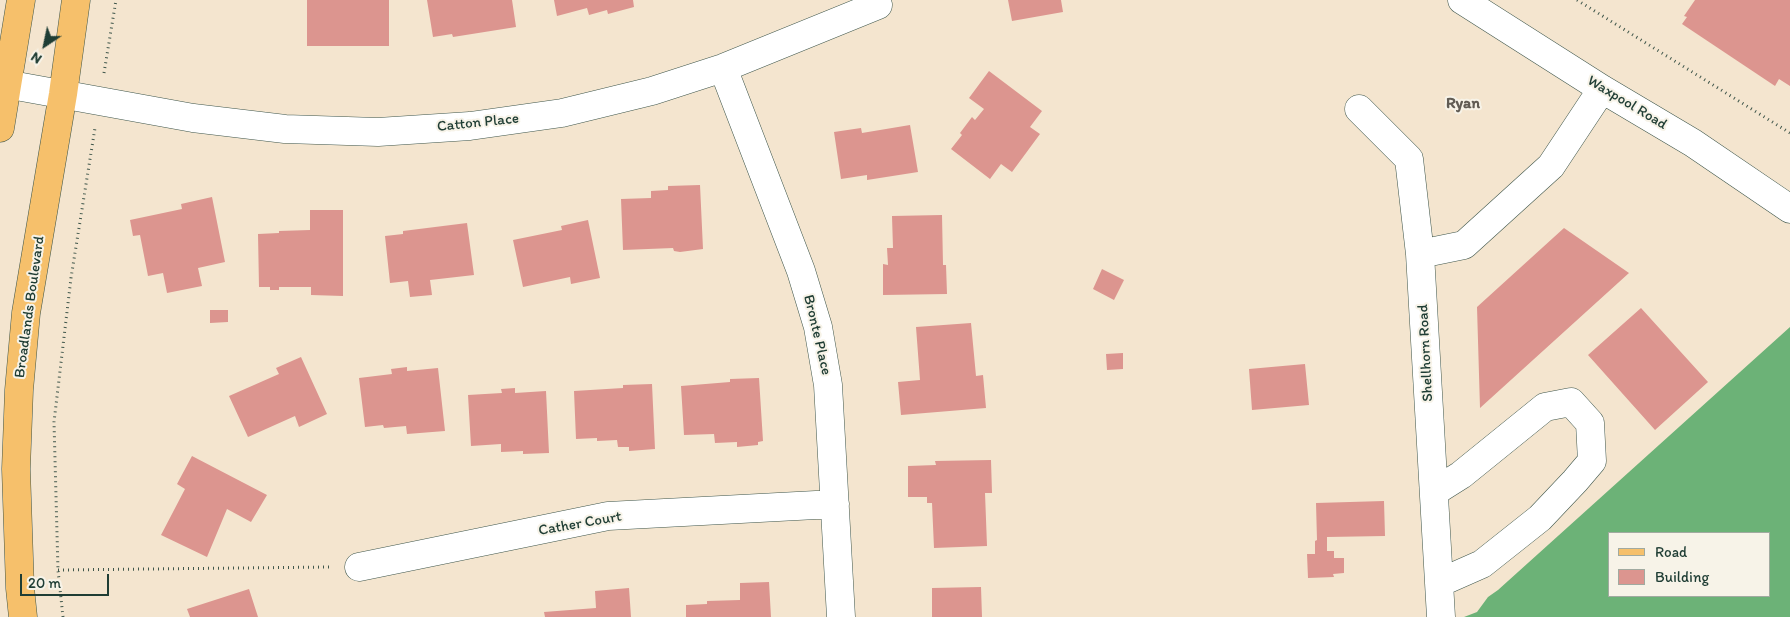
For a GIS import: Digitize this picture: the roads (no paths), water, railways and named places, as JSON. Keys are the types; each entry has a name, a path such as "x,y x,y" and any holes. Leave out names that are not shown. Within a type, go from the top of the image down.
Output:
{"main road":[{"path":"0,128 3,83 20,0"},
{"name":"Broadlands Boulevard","path":"23,617 20,588 16,469 18,390 26,313 63,94 76,0"}],"street":[{"name":"Waxpool Road","path":"1462,0 1602,90 1693,143 1790,208"},
{"name":"Catton Place","path":"3,83 193,118 285,129 378,132 470,126 562,112 652,91 723,68 878,5"},
{"name":"Bronte Place","path":"723,68 801,270 818,327 828,385 841,617"},
{"path":"1420,254 1464,245 1551,166 1602,90"},
{"name":"Shellhorn Road","path":"1360,109 1409,159 1420,254 1441,617"},
{"path":"1434,492 1461,476 1545,407 1571,402 1590,423 1592,461 1558,500 1540,518 1482,564 1439,583"},
{"name":"Cather Court","path":"359,567 608,516 835,504"}],"district":[{"name":"Ryan","path":"1463,104"}]}
